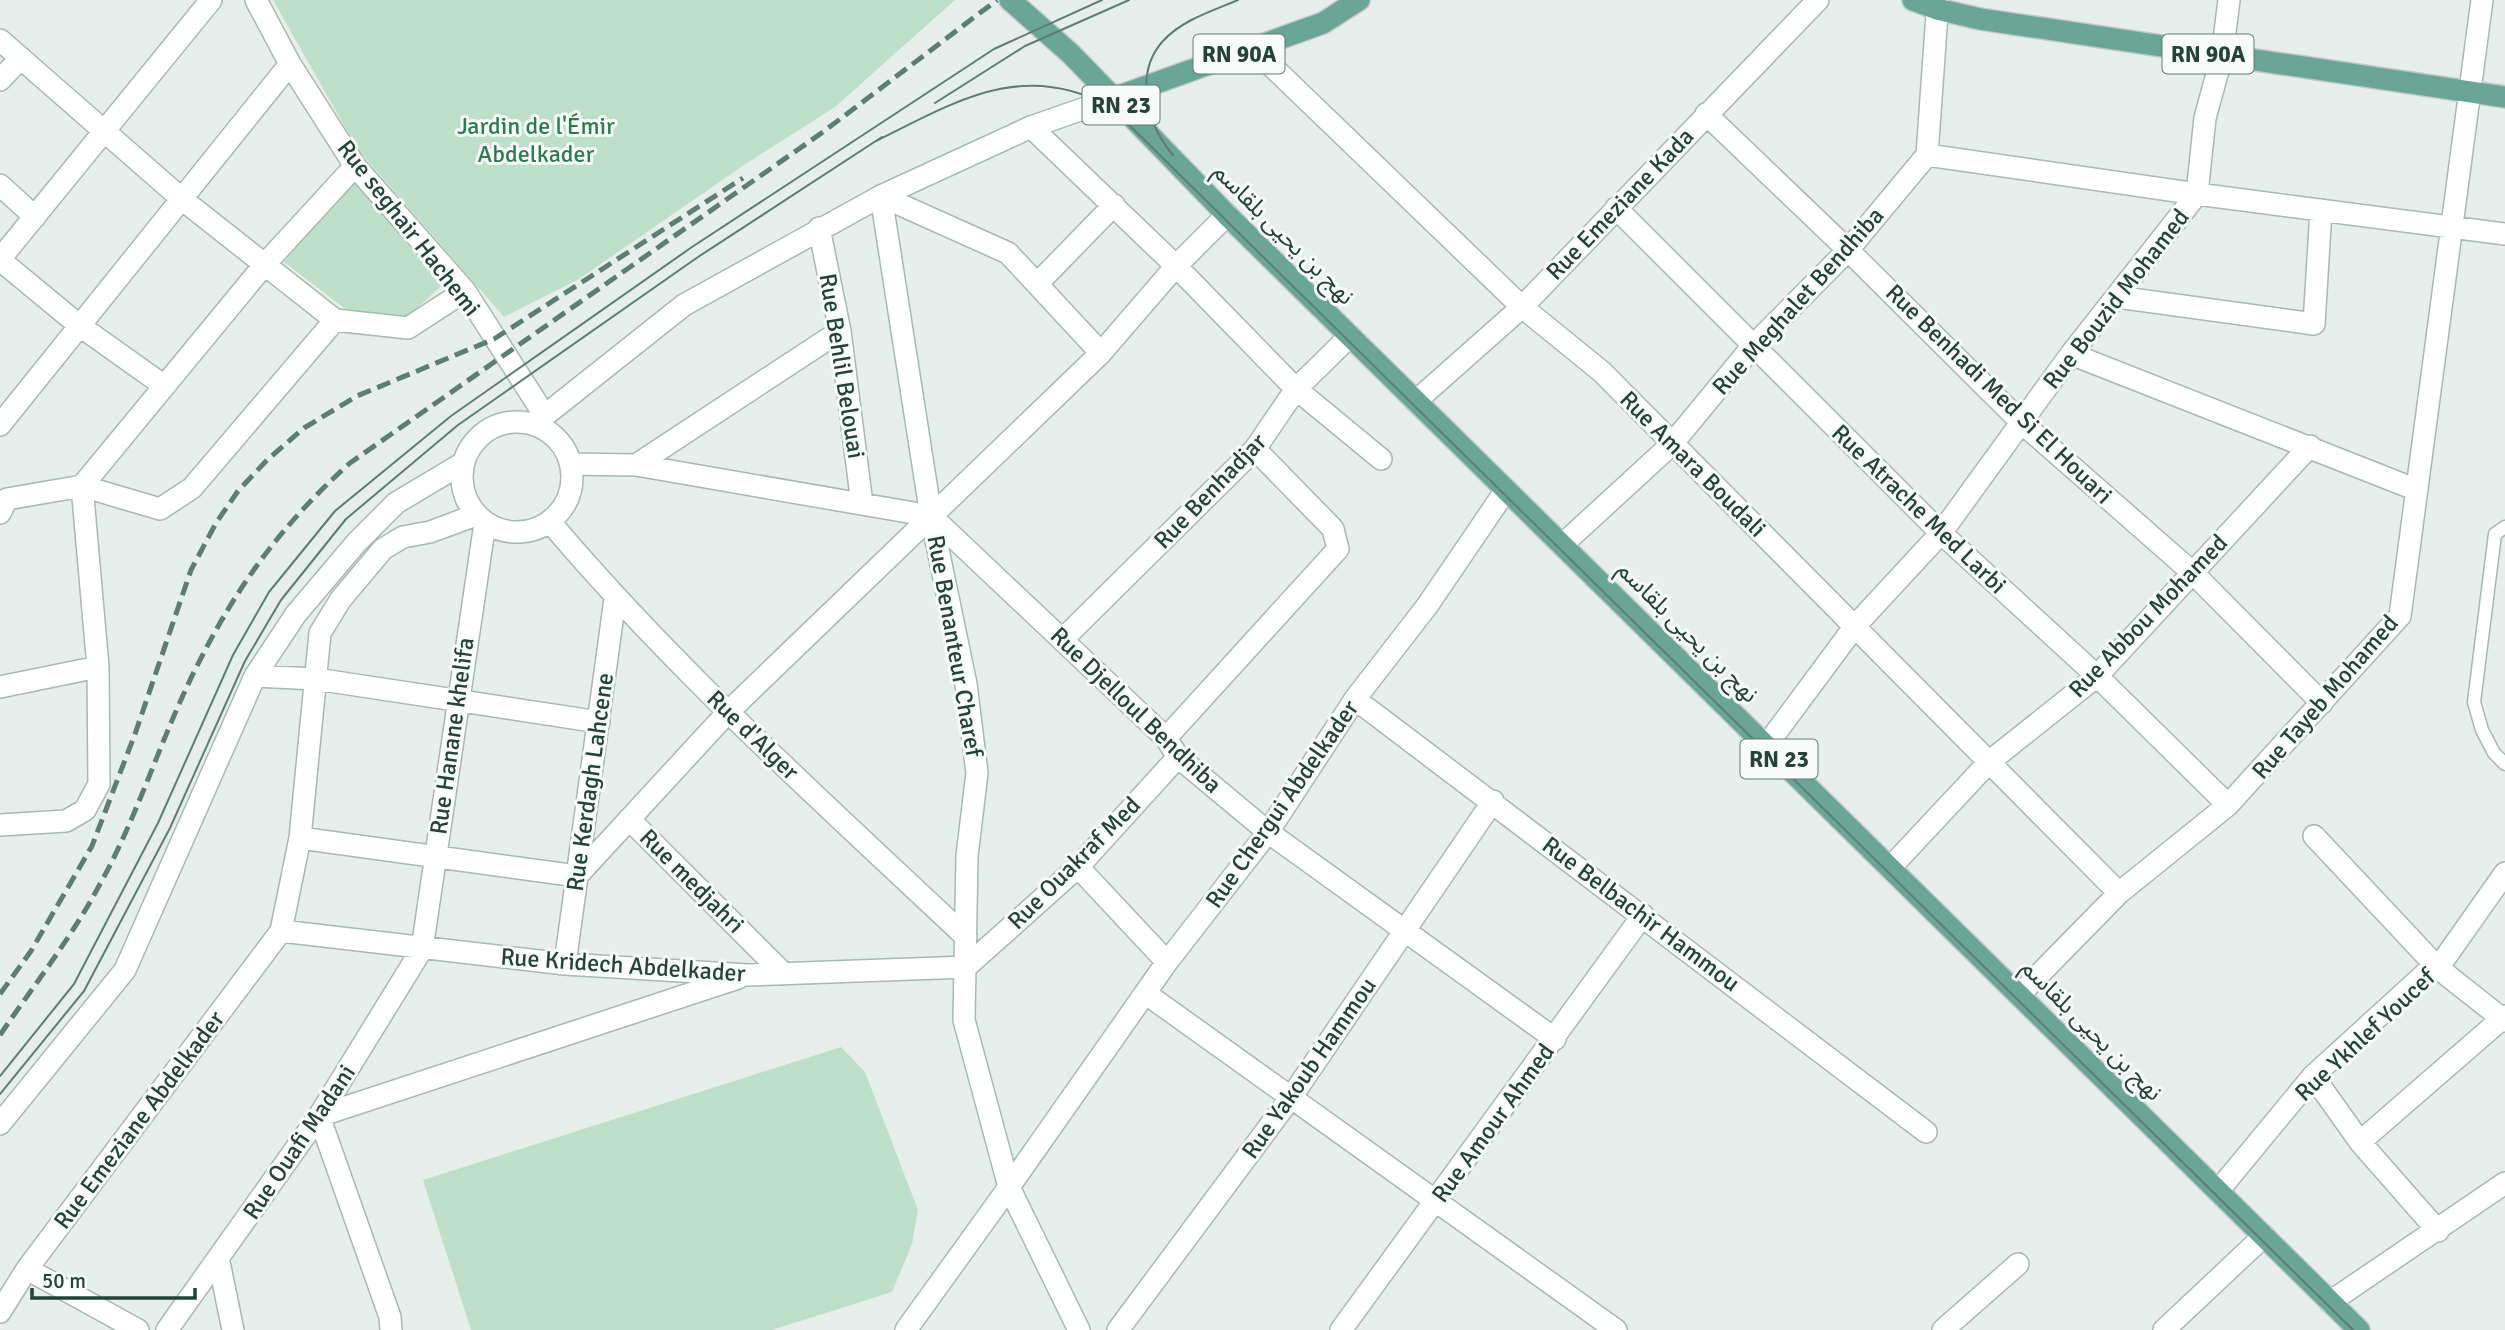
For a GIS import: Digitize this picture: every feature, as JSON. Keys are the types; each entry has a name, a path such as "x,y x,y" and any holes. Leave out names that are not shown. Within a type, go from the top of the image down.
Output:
{"main road":[{"name":"نهج بن يحيى بلقاسم","path":"1010,0 1114,98 1227,215 2359,1330"},
{"name":"RN 90A","path":"1114,98 1323,23 1359,0"},
{"name":"RN 90A","path":"1913,0 2222,56 2505,97"},
{"name":"نهج بن يحيى بلقاسم","path":"2330,1302 2346,1307 2374,1330"}],"street":[{"path":"163,385 80,326 0,259 211,0"},
{"name":"Rue seghair Hachemi","path":"256,0 290,64 355,166 465,291 539,420"},
{"name":"Rue Emeziane Kada","path":"1416,401 1522,307 1818,0"},
{"name":"Rue Bouzid Mohamed","path":"1766,746 1855,626 1941,533 2071,354 2197,194 2205,118 2222,56 2229,0"},
{"name":"Rue Tayeb Mohamed","path":"2019,995 2119,893 2228,805 2400,616 2472,92 2482,0"},
{"path":"1937,5 1927,155 2505,234"},
{"path":"0,40 183,200 335,320 408,328 465,291"},
{"name":"Rue Amara Boudali","path":"1254,49 1522,307 1602,372 2119,893"},
{"path":"0,80 21,58"},
{"path":"0,425 290,64"},
{"path":"539,420 564,447 571,464 569,497 562,511 550,522 534,530 517,533 500,530 480,519 466,500 461,481 463,463 470,447 491,429 516,421 539,420 684,305 819,228 881,196 1031,127 1114,98"},
{"name":"Rue Benhadi Med Si El Houari","path":"1706,114 2021,422 2193,573 2322,703"},
{"path":"1031,127 1176,266 1296,389 1381,459"},
{"name":"Rue Meghalet Bendhiba","path":"1562,545 1672,444 1752,347 1848,250 1927,155"},
{"path":"0,825 66,821 92,803 100,774 98,667 82,486 265,264 355,166"},
{"path":"0,185 35,216"},
{"path":"881,196 1008,253 1101,354"},
{"name":"Rue Benanteur Charef","path":"881,196 931,516 966,684 977,773 967,856 964,1020 1009,1187 1079,1330"},
{"path":"1037,284 1114,205"},
{"name":"Rue Atrache Med Larbi","path":"1616,208 1752,347 1941,533 2097,676 2228,805"},
{"path":"2117,297 2314,324 2321,210"},
{"path":"300,838 577,876 728,712 1101,354 1176,266 1227,215"},
{"name":"Rue Behlil Belouai","path":"819,228 840,331 862,505"},
{"path":"0,513 7,499 82,486 160,509 192,488 335,320"},
{"path":"636,465 840,331"},
{"name":"Rue Benhadjar","path":"1063,639 1255,449 1296,389 1350,336"},
{"path":"2071,354 2311,446 2417,490"},
{"name":"Rue Abbou Mohamed","path":"1890,868 1989,762 2097,676 2311,446"},
{"path":"1166,738 1338,549 1333,528 1255,449"},
{"path":"0,1124 125,970 255,676 296,614 357,541 396,503 463,463"},
{"path":"571,464 636,465 931,516"},
{"name":"Rue Chergui Abdelkader","path":"906,1330 1167,962 1268,832 1355,699 1427,606 1506,490"},
{"name":"Rue Djelloul Bendhiba","path":"931,516 1166,738 1178,757 1268,832 1555,1039"},
{"path":"281,931 300,838 320,633 341,599 383,549 403,537 480,519"},
{"name":"Rue Hanane khelifa","path":"422,949 480,519"},
{"name":"Rue d'Alger","path":"550,522 615,599 728,712 966,937"},
{"name":"Rue Kerdagh Lahcene","path":"565,964 615,599"},
{"path":"0,687 98,667"},
{"path":"255,676 317,679 599,722"},
{"name":"Rue Belbachir Hammou","path":"1355,699 1493,801 1926,1132"},
{"name":"Rue Ouakraf Med","path":"966,967 1078,867 1178,757"},
{"name":"Rue Yakoub Hammou","path":"1118,1330 1292,1096 1493,801"},
{"name":"Rue medjahri","path":"629,819 784,974"},
{"path":"2314,836 2438,968 2504,1019 2360,1142"},
{"path":"1078,867 1167,962"},
{"name":"Rue Ykhlef Youcef","path":"2218,1191 2313,1076 2426,973 2438,968 2505,873"},
{"name":"Rue Amour Ahmed","path":"1341,1330 1643,915"},
{"name":"Rue Kridech Abdelkader","path":"281,931 565,964 748,975 966,967"},
{"name":"Rue Emeziane Abdelkader","path":"0,1312 27,1269 281,931"},
{"name":"Rue Ouafi Madani","path":"167,1330 219,1262 319,1116 422,949"},
{"path":"391,1330 390,1317 319,1116 748,975"},
{"path":"1145,993 1616,1330"},
{"path":"2313,1076 2360,1142 2438,1231"},
{"path":"2330,1302 2505,1183"},
{"path":"2164,1330 2264,1237"},
{"path":"219,1262 233,1330"},
{"path":"1943,1330 2018,1264"},
{"path":"27,1269 138,1330"}],"lane":[{"path":"2505,527 2495,534 2474,702 2482,730 2494,753 2505,764"}],"green space":[{"name":"Jardin de l'Émir Abdelkader","path":"273,0 955,0 835,107 744,165 579,279 504,317 358,150"},
{"path":"354,180 442,285 407,318 352,314 284,262"},
{"path":"841,1047 865,1072 918,1210 912,1244 892,1292 772,1330 471,1330 423,1180"}],"tram line":[{"path":"0,1076 74,984 158,823 233,655 269,592 335,511 451,416 692,247 994,49 1102,0"},
{"path":"935,103 1025,46 1129,0"},
{"path":"1173,155 1157,130 1147,100 1148,69 1154,54 1163,41 1179,27 1238,0"},
{"path":"876,141 962,100 1019,86 1049,87 1080,93 1112,108 2353,1330"},
{"path":"0,1094 84,991 170,828 245,661 281,600 346,519 458,425 698,257 882,137"}],"railway":[{"path":"0,1035 65,942 114,858 182,697 227,611 281,534 325,486 350,463 823,132 997,0"},
{"path":"0,994 31,951 92,846 135,734 191,570 216,523 238,491 267,460 304,428 357,396 494,339 743,178"}]}
